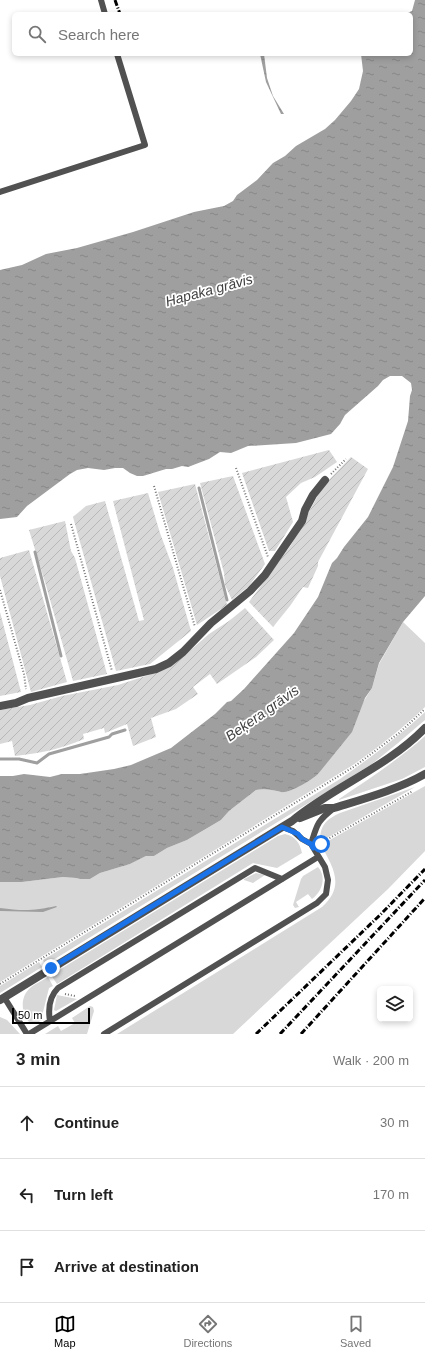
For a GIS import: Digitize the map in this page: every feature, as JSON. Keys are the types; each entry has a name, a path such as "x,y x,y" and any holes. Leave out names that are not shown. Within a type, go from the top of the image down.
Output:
{"street":[{"path":"0,706 16,703 28,698 156,669 170,663 212,623 250,591 265,575 302,521 305,510 313,495 325,480"},
{"path":"2,998 292,821 309,807 375,768 396,753 425,728"},
{"path":"292,821 324,808 334,808 394,788 417,779 425,774"}],"lane":[{"path":"101,0 104,12"},
{"path":"0,192 145,145 118,56"},
{"path":"312,846 316,827 320,821 334,808"},
{"path":"104,1034 317,903 326,894 328,880 325,867 312,846 293,831 282,827"},
{"path":"2,998 28,1034 318,857"},
{"path":"50,1021 48,1012 52,994 58,988 255,868 282,879"}],"path":[{"path":"325,480 346,459"},
{"path":"236,468 271,566"},
{"path":"154,486 194,627 199,636"},
{"path":"71,524 114,678"},
{"path":"0,590 24,674 28,698"},
{"path":"0,984 335,779 382,747 425,709"},
{"path":"312,846 417,789"},
{"path":"58,988 60,992 77,997"}],"shaded area":[{"path":"329,450 337,462 315,477 301,483 286,497 293,522 275,551 269,551 242,473"},
{"path":"351,457 368,469 318,562 318,566 308,588 303,587 273,627 249,602 291,545 323,486"},
{"path":"233,476 265,564 249,586 232,600 225,585 224,573 200,483"},
{"path":"195,484 227,605 197,625 158,492"},
{"path":"148,493 160,533 173,568 191,631 150,664 116,671 73,517 86,506 105,501 139,621 144,620 113,501"},
{"path":"65,521 71,551 75,558 107,674 73,681 29,530"},
{"path":"29,550 67,682 31,692 0,576 0,558"},
{"path":"245,608 274,640 256,657 217,684 210,674 193,687 198,694 176,709 151,718 156,737 133,746 127,724 105,733 104,728 83,734 84,739 59,748 15,756 12,741 0,744 0,710 30,705 62,696 118,685 158,672 193,648 209,634"},
{"path":"0,612 21,692 0,696"},
{"path":"403,622 425,643 425,707 417,715 353,765 0,982 0,882 22,882 63,877 90,879 100,873 130,864 146,856 154,856 167,848 187,840 221,820 229,811 256,790 266,789 285,792 295,789 311,780 318,774 372,688 379,664"},
{"path":"425,712 425,720 372,764 45,965 43,960 340,779 384,747"},
{"path":"425,736 425,767 402,779 339,800 394,761"},
{"path":"425,786 425,851 388,889 233,1034 117,1034 322,907 333,892 335,877 330,862 321,845"},
{"path":"415,787 320,842 322,828 331,818 340,813"},
{"path":"285,834 292,836 296,840 302,853 277,868 253,863 57,984 51,975 278,836"},
{"path":"318,867 321,871 323,880 321,888 312,899 308,894 296,902 299,907 295,908 293,905 301,879 303,876"},
{"path":"256,873 265,875 253,883 244,880 244,879"},
{"path":"39,962 42,967 0,993 0,986"},
{"path":"48,977 53,986 49,988 41,1020 37,1024 30,1023 23,1011 24,997 31,987"},
{"path":"57,995 77,999 56,1011 54,1010"},
{"path":"90,1006 93,1007 94,1011 87,1034 45,1034 58,1026 61,1031 75,1023 72,1018"},
{"path":"0,1017 7,1020 20,1034 0,1034"}],"water":[{"path":"415,0 425,0 425,596 403,622 379,663 372,688 365,698 352,732 318,774 311,780 295,789 285,792 266,789 256,790 229,811 221,820 187,840 167,848 154,856 146,856 130,864 100,873 90,879 63,877 22,882 0,882 0,776 24,774 50,777 62,774 80,774 114,769 131,765 171,748 215,714 227,702 231,701 244,689 294,633 318,597 332,563 368,517 393,467 408,421 410,396 412,390 411,383 402,376 390,376 383,380 345,415 340,424 331,434 296,443 248,446 231,453 220,452 209,459 188,467 182,466 166,469 143,476 137,476 123,468 104,470 88,468 77,470 27,506 17,517 0,519 0,270 22,265 46,254 77,248 194,212 224,206 233,201 237,195 257,180 273,163 285,156 296,146 325,129 335,120 359,89 363,71 361,56 413,56 413,12 410,12 412,11"},
{"path":"260,56 264,56 267,78 273,96 284,114 281,114 266,82"},
{"path":"57,907 43,912 0,911 0,908 28,910"}],"waterway":[{"path":"199,488 227,600"},
{"path":"35,552 61,656"},
{"path":"0,759 19,759 37,763 49,754 109,737 112,734 125,730"}],"railway":[{"path":"115,0 119,12"},
{"path":"256,1034 381,914 425,869"},
{"path":"280,1034 425,880"},
{"path":"301,1034 425,898"}],"route":[{"path":"51,968 282,827 298,834 302,839 311,844 313,848 321,844"}],"water label":[{"name":"Hapaka grāvis","path":"209,290"},
{"name":"Beķera grāvis","path":"262,713"}]}
